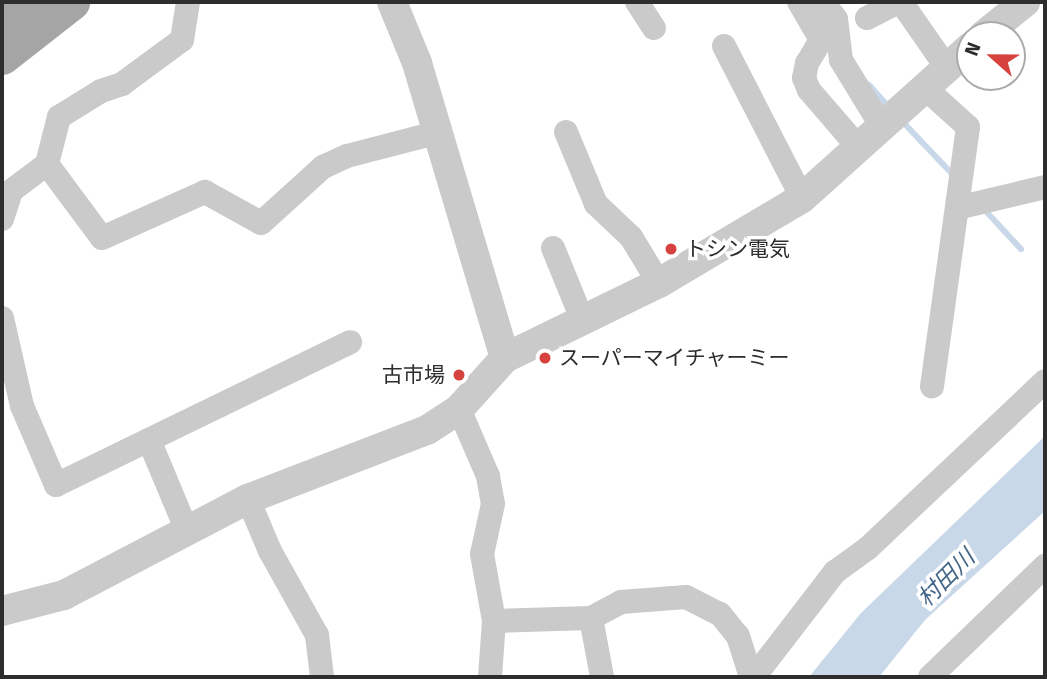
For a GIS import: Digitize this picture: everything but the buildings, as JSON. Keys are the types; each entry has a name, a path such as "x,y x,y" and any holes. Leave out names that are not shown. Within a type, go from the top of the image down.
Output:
{"main road":[{"path":"2,19 23,2"},
{"path":"2,56 71,2"}],"street":[{"path":"2,219 6,192 47,164 59,117 101,91 122,84 182,40 187,2"},
{"path":"392,2 439,132 505,358"},
{"path":"637,2 654,28"},
{"path":"799,2 821,40 807,64 804,78 809,90 860,149"},
{"path":"823,2 836,19 841,60 882,127"},
{"path":"867,18 900,2 947,68"},
{"path":"998,21 1015,5"},
{"path":"724,46 802,198"},
{"path":"4,605 64,595 248,499 330,465 394,446 459,409 505,358 659,283 802,198 860,149 956,60"},
{"path":"925,88 968,127 932,387"},
{"path":"47,164 102,238 205,192 261,223 323,167 347,156 439,132"},
{"path":"566,132 596,204 632,237 659,283"},
{"path":"957,208 1045,187"},
{"path":"553,248 582,319"},
{"path":"2,318 5,361 56,485 350,342"},
{"path":"753,677 835,572 868,548 1045,381"},
{"path":"459,409 488,476 493,504 482,554 494,621 490,677"},
{"path":"149,440 187,531"},
{"path":"248,499 270,551 317,635 322,677"},
{"path":"930,677 1045,566"},
{"path":"494,621 591,618 621,603 686,597 726,621 738,636 753,677"},
{"path":"591,618 602,677"}],"water":[{"name":"村田川","path":"1045,436 1045,511 925,620 879,677 809,677 861,613"}],"waterway":[{"path":"869,85 890,108"},
{"path":"900,119 955,177"},
{"path":"983,208 1021,249"}],"place":[{"name":"トシン電気","path":"671,249"},
{"name":"スーパーマイチャーミー","path":"545,358"},
{"name":"古市場","path":"459,375"}]}
